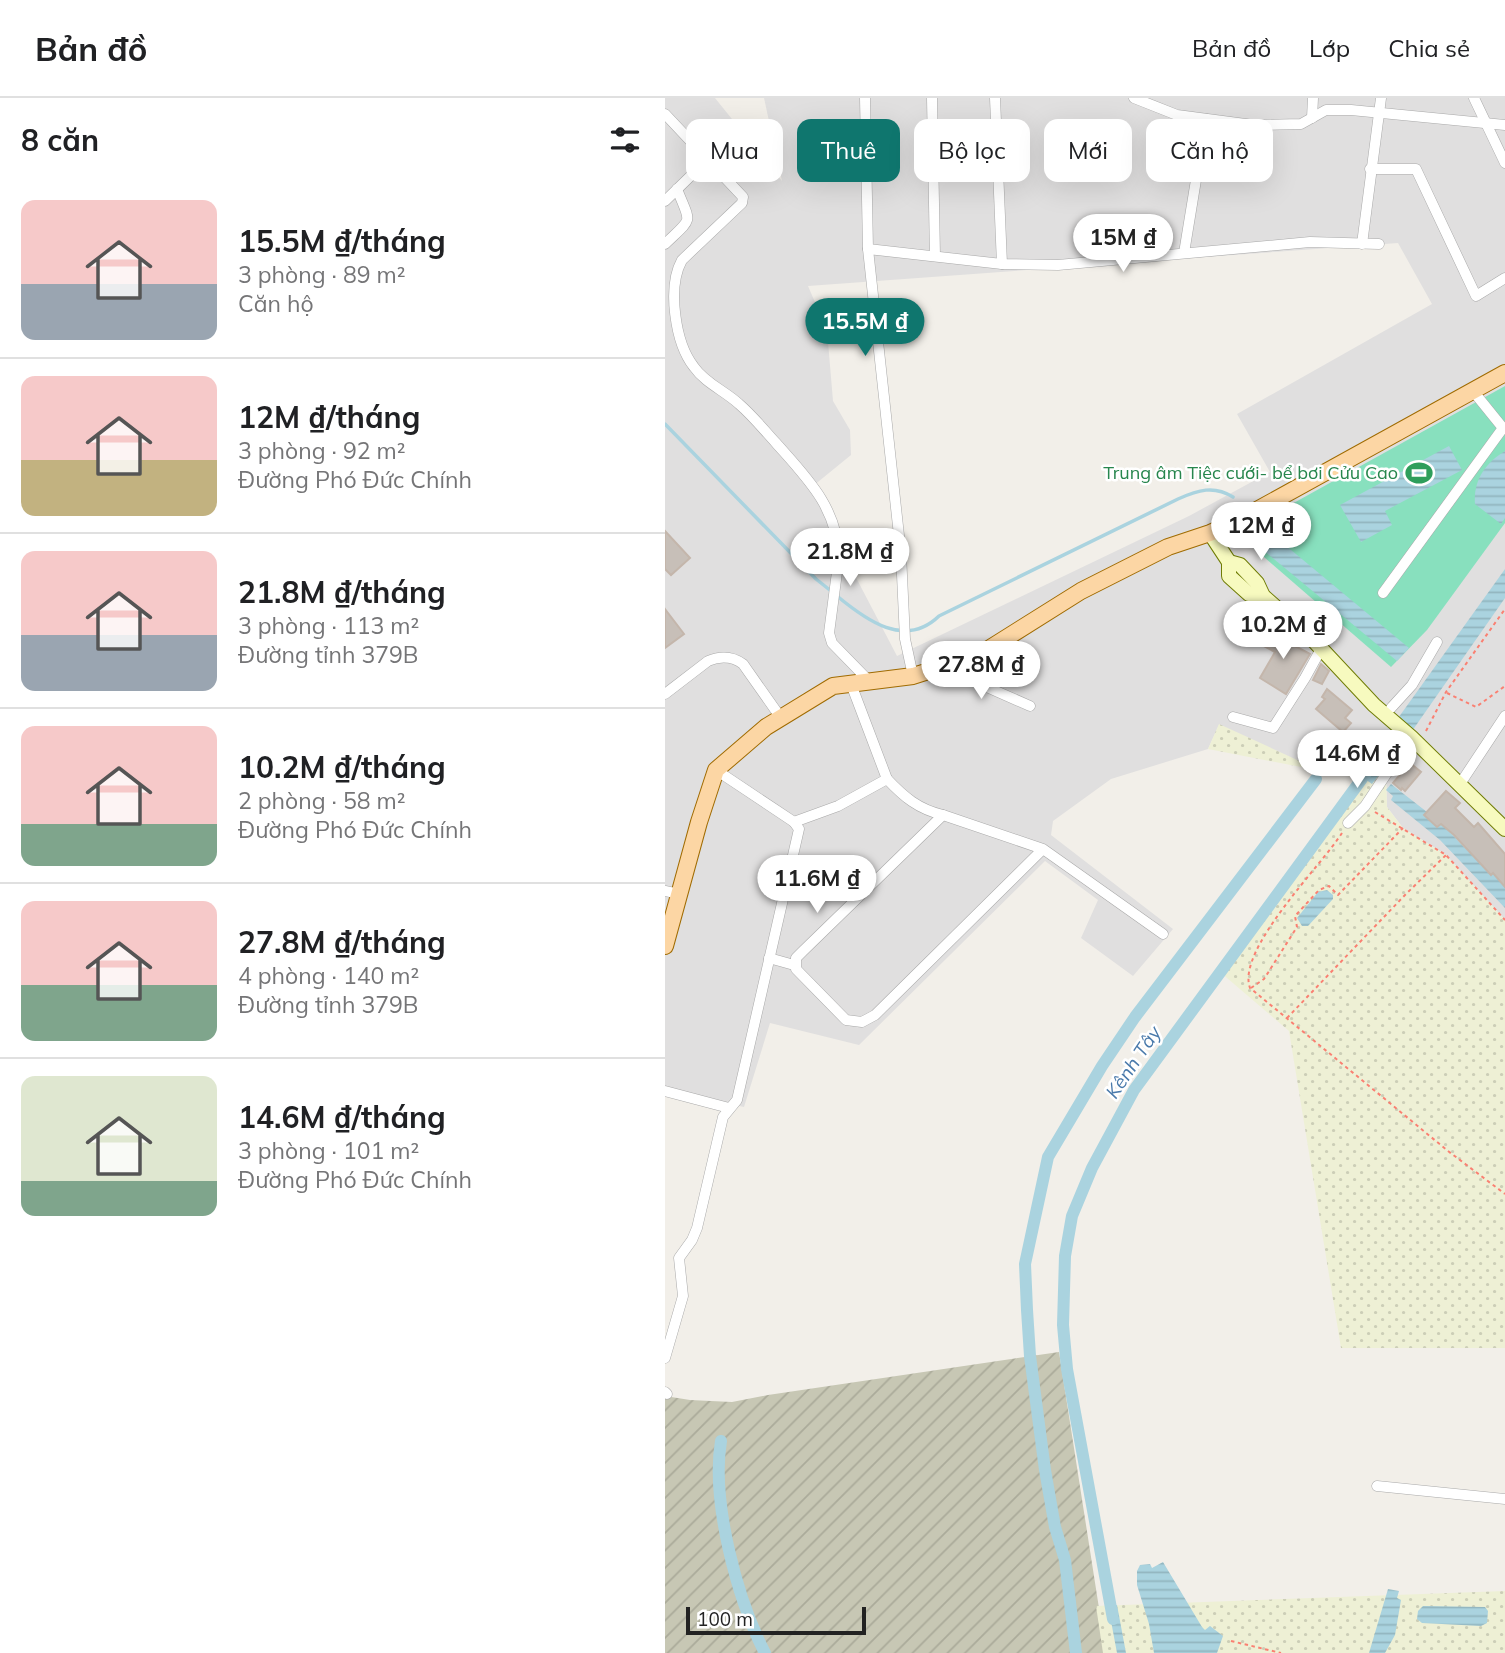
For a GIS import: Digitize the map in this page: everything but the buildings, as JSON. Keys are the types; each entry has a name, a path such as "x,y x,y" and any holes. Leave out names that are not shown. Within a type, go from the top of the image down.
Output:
{"main road":[{"path":"665,946 672,892 716,770 766,727 833,686 913,676 979,655 1081,591 1168,547 1210,534 1237,521 1505,373"},
{"path":"1210,534 1229,562 1229,576 1249,594 1263,596 1321,649 1374,705 1389,711 1414,740 1505,829"}],"street":[{"path":"865,98 868,249 901,554 905,639 913,676"},
{"path":"932,98 935,256"},
{"path":"995,98 1002,264"},
{"path":"1135,98 1177,115 1206,119"},
{"path":"1312,118 1313,98"},
{"path":"1362,244 1381,98"},
{"path":"1474,98 1505,163"},
{"path":"1273,125 1301,124 1326,110 1505,125"},
{"path":"665,114 686,137"},
{"path":"1370,169 1416,169 1476,296 1505,278"},
{"path":"665,201 686,180"},
{"path":"728,182 743,197 742,203 682,260 677,269 674,307 683,347 694,368 744,408 821,495 837,536 839,561 829,633 832,643 870,682"},
{"path":"1184,253 1196,182"},
{"path":"665,244 687,222 688,213 677,189"},
{"path":"868,249 1002,264 1058,265 1310,242 1378,244"},
{"path":"1383,593 1504,429 1473,391"},
{"path":"839,561 901,554"},
{"path":"1389,711 1412,685 1437,642"},
{"path":"1233,717 1273,728 1321,649"},
{"path":"665,694 716,658 737,659 781,718"},
{"path":"952,664 989,688 1030,706"},
{"path":"851,684 887,779 908,801 929,812 1043,849 1163,934"},
{"path":"1460,784 1505,716"},
{"path":"1348,823 1365,806 1414,740"},
{"path":"665,1358 683,1296 678,1258 698,1228 723,1117 737,1100 799,829 795,822 716,770"},
{"path":"795,822 838,806 887,779"},
{"path":"794,965 796,958 943,815"},
{"path":"769,958 794,965 846,1020 862,1023 875,1015 1043,849"},
{"path":"665,1091 729,1108"},
{"path":"1377,1486 1505,1499"}],"path":[{"path":"1414,740 1429,728 1446,692 1505,609"},
{"path":"1446,692 1476,707 1505,686"},
{"path":"1365,806 1446,855 1505,920"},
{"path":"1348,823 1261,939 1249,971 1250,988 1448,1151 1505,1194"},
{"path":"1250,988 1264,979 1297,927 1295,916 1319,890 1329,886 1338,895 1403,828"},
{"path":"1286,1019 1405,894 1446,855"},
{"path":"1231,1641 1281,1653"}],"shaded area":[{"path":"665,98 715,98 732,119 686,119 686,182 783,182 783,119 769,119 764,98 1505,98 1505,920 1446,855 1403,828 1387,807 1386,774 1306,765 1219,725 1208,749 1111,779 1053,821 1051,835 1173,929 1133,976 1081,938 1098,900 1045,861 859,1045 770,1023 744,1107 665,1090","holes":["1398,243 1432,304 1237,414 1270,472 1189,516 897,656 839,545 813,486 851,455 850,430 833,401 827,330 808,286"]},
{"path":"1219,724 1306,764 1386,773 1387,807 1403,828 1446,855 1505,920 1505,1348 1341,1348 1289,1031 1220,972 1363,779 1208,749"},
{"path":"1059,1352 1106,1653 665,1653 665,1396 732,1402"},
{"path":"1505,1591 1505,1653 1103,1653 1096,1606"}],"green space":[{"path":"1505,386 1505,523 1427,630 1391,667 1249,544 1248,533 1281,510"}],"water":[{"path":"1449,446 1462,470 1385,511 1392,525 1361,542 1340,505"},
{"path":"1505,451 1505,518 1501,524 1475,504 1475,496 1478,480 1486,467"},
{"path":"1267,530 1409,648 1397,661 1257,545 1253,534"},
{"path":"1505,569 1505,598 1372,784 1358,774"},
{"path":"1391,784 1427,812 1424,815 1437,827 1441,823 1490,874 1493,873 1505,887 1505,908 1440,840 1391,800 1393,796 1386,790"},
{"path":"1327,890 1333,895 1333,899 1308,926 1302,926 1297,918 1318,892"},
{"path":"1163,1562 1202,1627 1205,1630 1210,1626 1223,1636 1217,1653 1154,1653 1149,1624 1137,1585 1137,1571 1140,1565 1150,1564 1152,1568"},
{"path":"1388,1589 1399,1591 1397,1598 1401,1600 1395,1635 1385,1653 1369,1653"},
{"path":"1108,1605 1117,1605 1126,1653 1117,1653"},
{"path":"1423,1606 1485,1607 1488,1611 1487,1623 1481,1626 1422,1623 1417,1619 1418,1611"}],"waterway":[{"path":"665,424 816,579 831,591"},
{"path":"837,596 873,622 899,631 913,630 926,626 939,616 1185,496 1213,490 1233,497"},
{"name":"Kênh Tây","path":"1113,1619 1067,1369 1063,1325 1065,1256 1072,1216 1092,1168 1134,1090 1372,765"},
{"path":"1076,1653 1065,1560 1055,1527 1045,1470 1030,1356 1027,1310 1025,1264 1048,1157 1102,1066 1135,1017 1316,779"},
{"path":"721,1441 720,1492 729,1549 745,1606 765,1653"}],"place":[{"name":"Trung âm Tiệc cưới- bể bơi Cửu Cao","path":"1419,473"}]}
